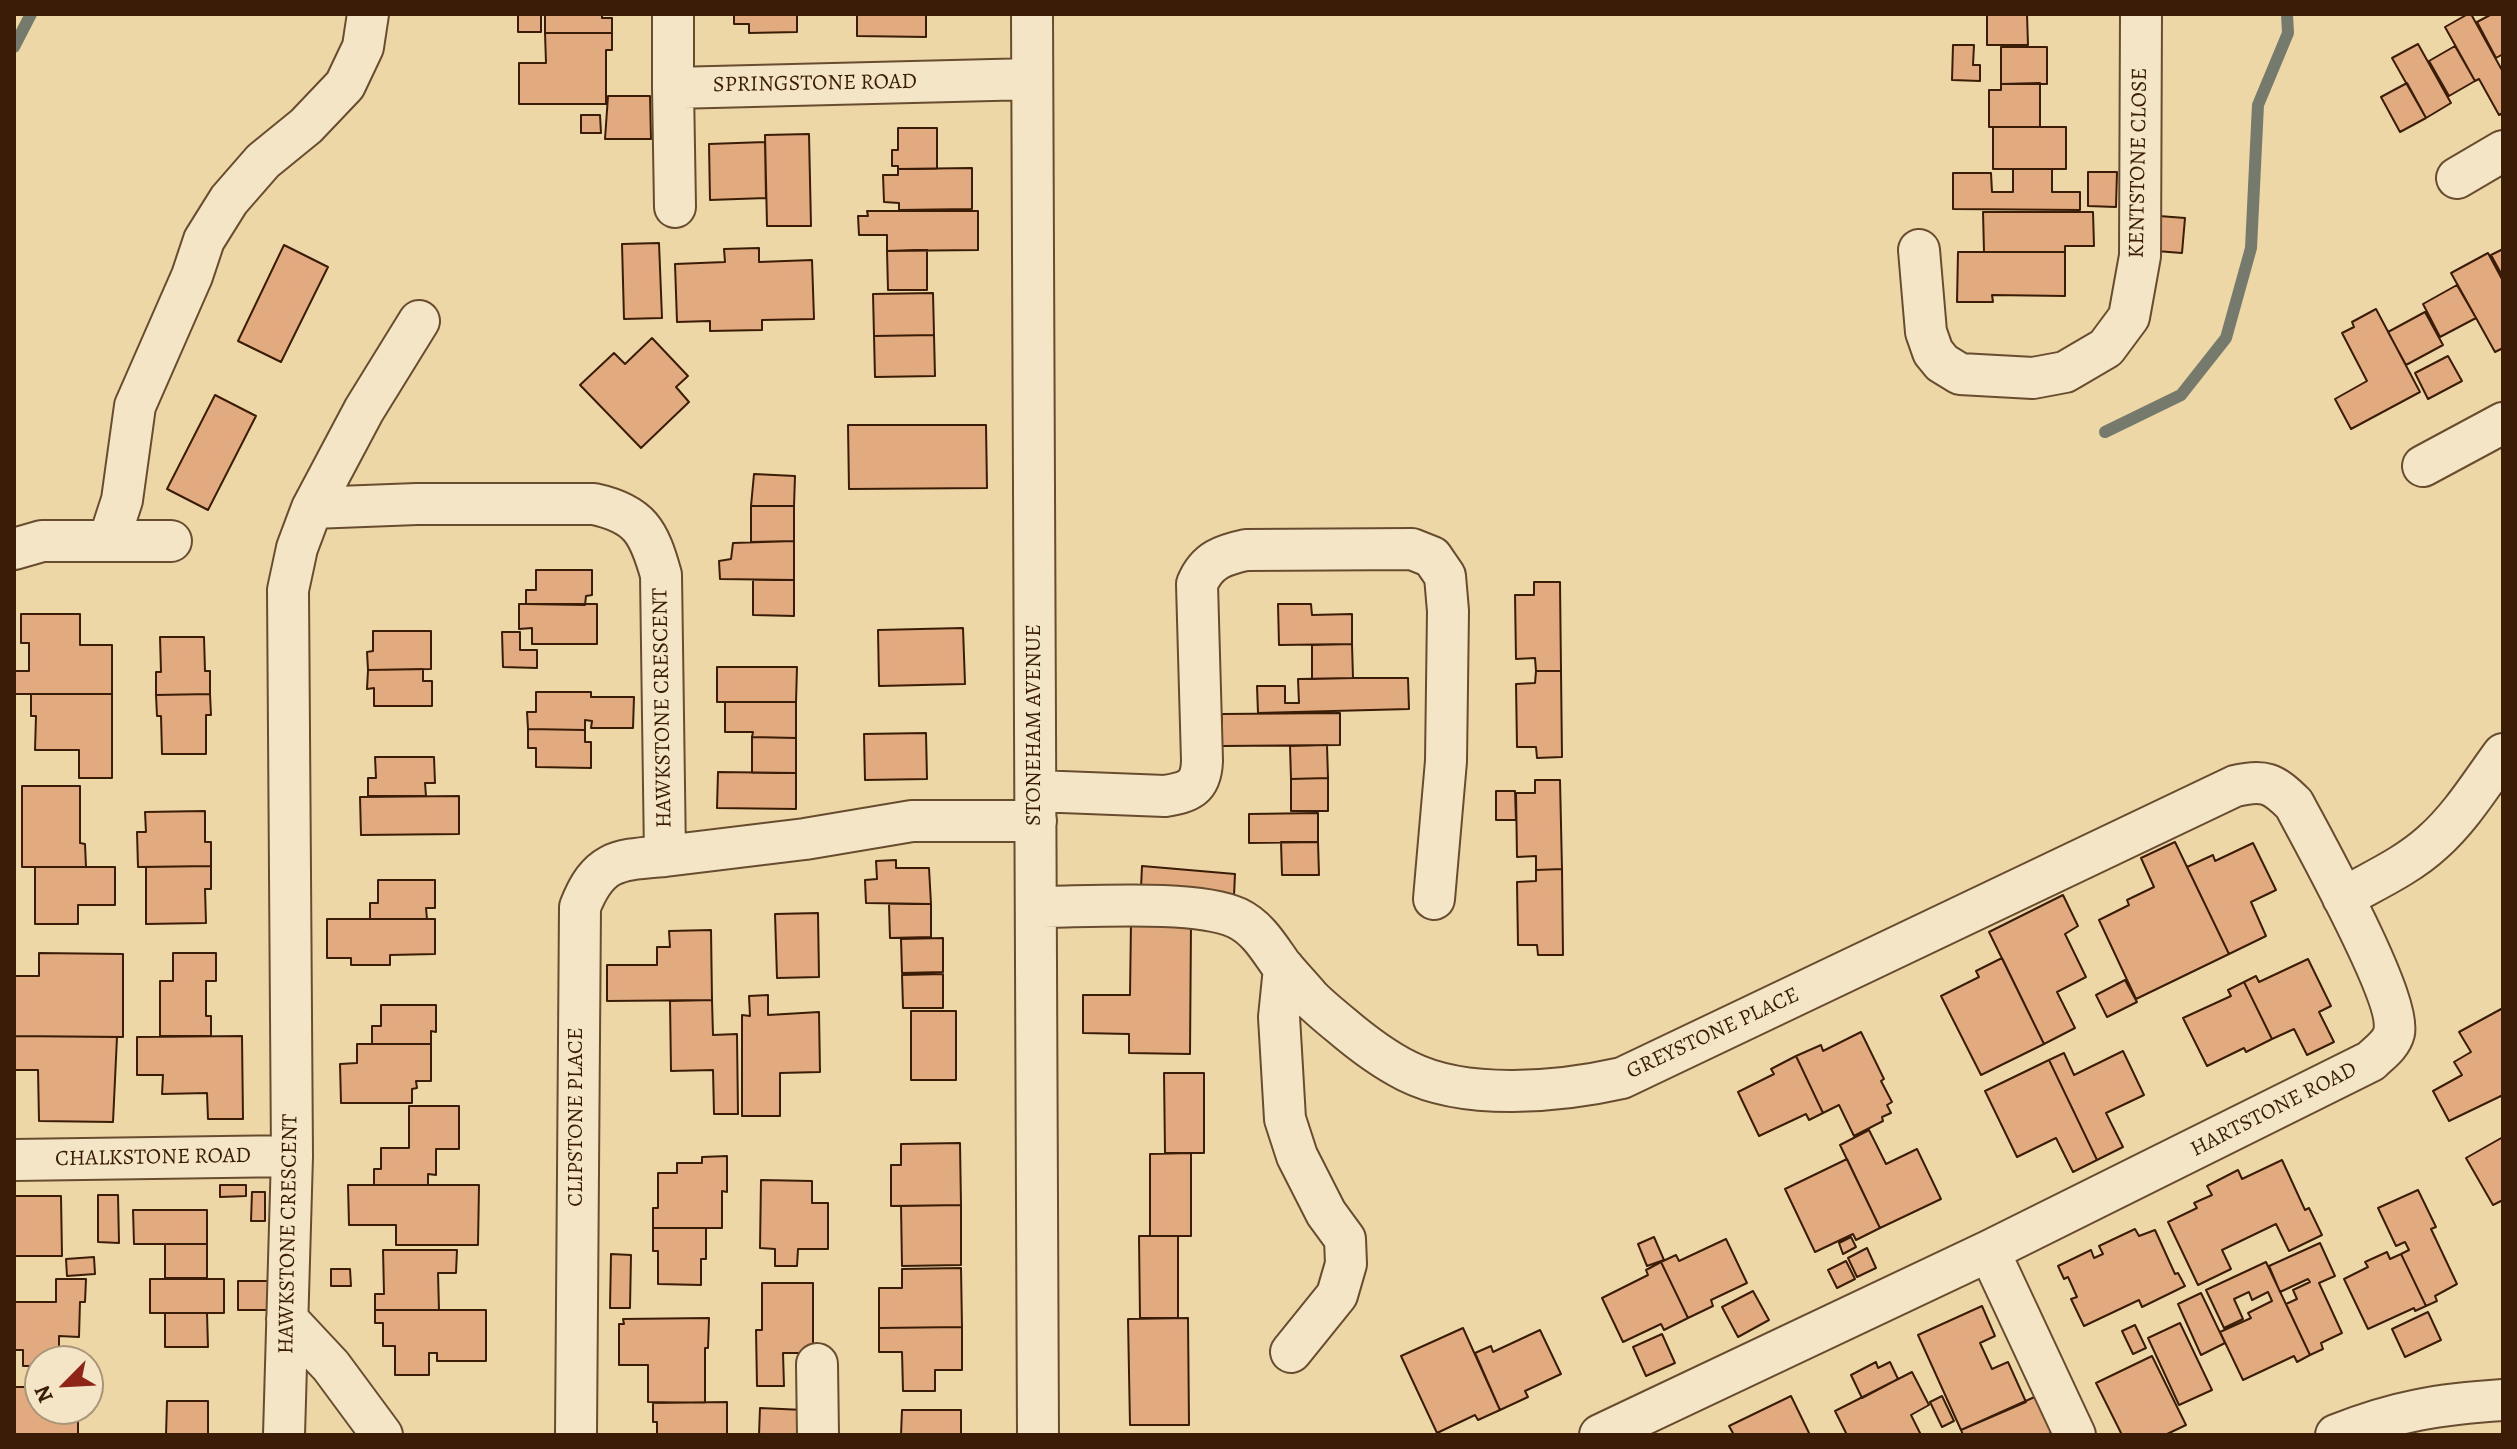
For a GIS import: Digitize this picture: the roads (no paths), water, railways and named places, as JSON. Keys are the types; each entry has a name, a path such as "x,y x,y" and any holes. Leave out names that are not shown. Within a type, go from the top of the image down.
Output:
{"street":[{"path":"109,540 122,500 135,406 192,276 204,240 229,200 263,161 306,126 345,85 363,47 368,14"},
{"path":"673,14 675,207"},
{"name":"STONEHAM AVENUE","path":"1032,14 1038,1435"},
{"name":"KENTSTONE CLOSE","path":"1919,250 1926,332 1933,352 1942,363 1960,374 2033,378 2065,372 2106,348 2129,317 2140,256 2141,14"},
{"name":"SPRINGSTONE ROAD","path":"673,88 1032,79"},
{"path":"2457,178 2503,151"},
{"name":"HAWKSTONE CRESCENT","path":"284,1435 292,1156 288,590 297,548 312,508 364,410 419,321"},
{"path":"2423,466 2503,423"},
{"name":"HAWKSTONE CRESCENT","path":"312,508 417,504 594,504 619,510 640,524 653,545 661,575 665,856 805,839 912,821 1183,793 1196,785 1201,774 1197,584 1209,564 1224,555 1246,550 1412,549 1432,557 1445,576 1448,611 1446,761 1434,899"},
{"path":"14,549 42,541 171,541"},
{"path":"2343,898 2432,843 2458,815 2503,754"},
{"name":"GREYSTONE PLACE","path":"1037,907 1133,907 1218,912 1236,917 1251,926 1314,1002 1367,1048 1409,1072 1449,1085 1539,1090 1584,1087 1622,1078 2235,786 2256,781 2267,783 2294,804 2343,898"},
{"name":"CLIPSTONE PLACE","path":"576,1435 580,907 588,887 606,866 632,859 665,856"},
{"name":"HARTSTONE ROAD","path":"1600,1435 1989,1251 2371,1061 2386,1048 2394,1033 2392,1008 2381,977 2343,898"},
{"path":"1284,968 1279,1017 1285,1119 1297,1156 1326,1213 1345,1239 1346,1264 1337,1295 1291,1352"},
{"name":"CHALKSTONE ROAD","path":"14,1160 292,1156"},
{"path":"1989,1251 2075,1435"},
{"path":"287,1319 331,1366 382,1435"},
{"path":"817,1364 818,1435"},
{"path":"2336,1435 2372,1420 2440,1404 2503,1400"}],"waterway":[{"path":"14,47 31,14"},
{"path":"2105,432 2181,395 2226,338 2251,248 2258,105 2288,33 2287,14"}]}
